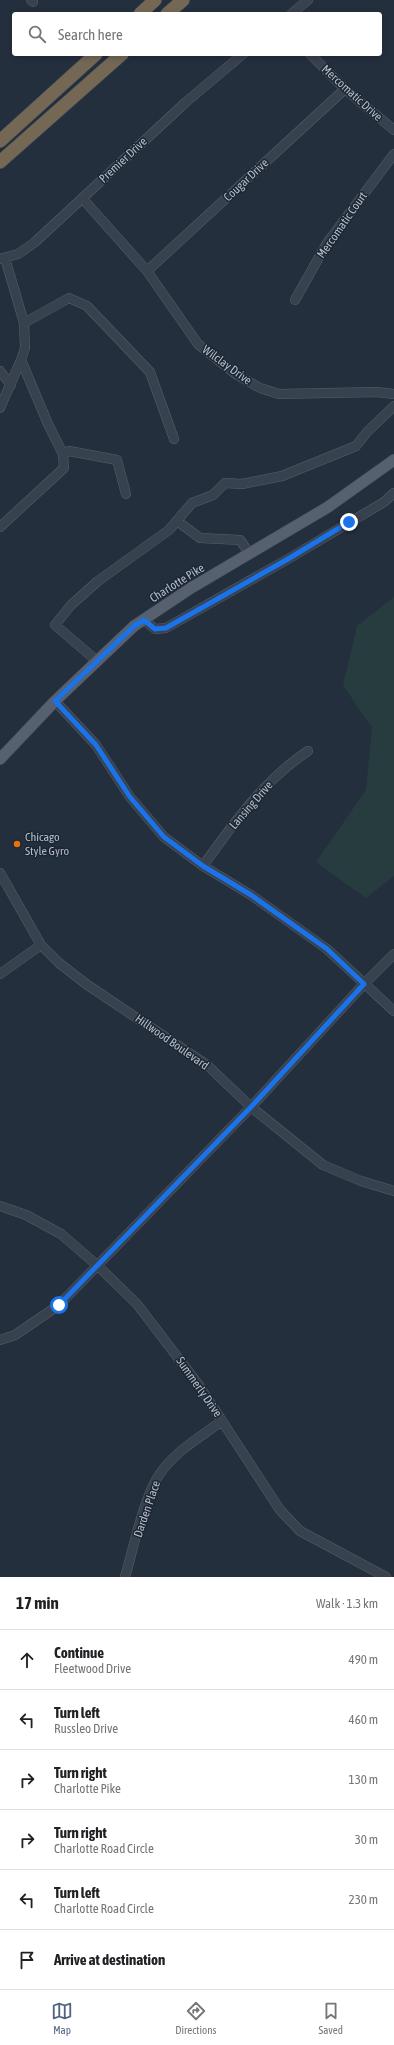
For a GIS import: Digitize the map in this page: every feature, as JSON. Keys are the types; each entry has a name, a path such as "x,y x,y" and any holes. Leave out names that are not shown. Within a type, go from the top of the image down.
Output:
{"highway":[{"path":"142,12 155,0"},
{"path":"169,12 183,0"},
{"path":"0,141 94,56"},
{"path":"0,162 120,56"}],"main road":[{"name":"Charlotte Pike","path":"0,759 55,701 134,626 191,588 328,507 394,460"}],"street":[{"path":"293,12 308,0"},
{"name":"Premier Drive","path":"2,259 18,254 34,243 186,102 241,56"},
{"name":"Mercomatic Drive","path":"312,56 345,89 394,130"},
{"name":"Cougar Drive","path":"147,271 345,89"},
{"name":"Mercomatic Court","path":"295,300 327,243 394,154"},
{"name":"Wilclay Drive","path":"82,198 147,271 198,344 237,375 260,388 279,394 377,392 394,394"},
{"path":"0,408 21,360 24,348 24,323 2,259"},
{"path":"24,323 69,298 86,306 150,372 174,439"},
{"path":"0,527 64,468 63,454 48,424 21,360"},
{"path":"0,371 11,385"},
{"path":"97,661 55,626 70,606 98,581 169,530 192,502 213,495 225,483 242,484 282,476 356,446 367,432 394,406"},
{"path":"63,454 69,451 117,460 126,494"},
{"path":"144,620 155,629 166,628 288,559 384,502 394,493"},
{"path":"176,521 200,538 240,540 250,554"},
{"path":"55,701 96,745 148,820 164,837 203,866 251,895 327,949 394,1011"},
{"name":"Lansing Drive","path":"203,866 238,818 265,787 308,751"},
{"name":"Hillwood Boulevard","path":"0,874 41,945 59,963 86,984 207,1065 251,1107 323,1165 361,1181 394,1191"},
{"path":"0,974 41,945"},
{"path":"0,1340 15,1335 59,1305 251,1107 364,984 394,954"},
{"name":"Summerly Drive","path":"0,1206 26,1215 61,1234 98,1266 137,1304 198,1384 280,1510 300,1531 386,1577"},
{"name":"Darden Place","path":"125,1577 148,1498 158,1475 178,1453 222,1421"}],"green space":[{"path":"394,597 394,876 366,898 316,862 366,790 372,728 343,685 357,626"}],"place":[{"name":"Chicago Style Gyro","path":"17,844"}],"route":[{"path":"59,1305 251,1107 364,984 327,949 251,895 203,866 164,837 130,797 108,761 96,745 55,701 134,626 144,620 155,629 166,628 288,559 349,522"}]}
